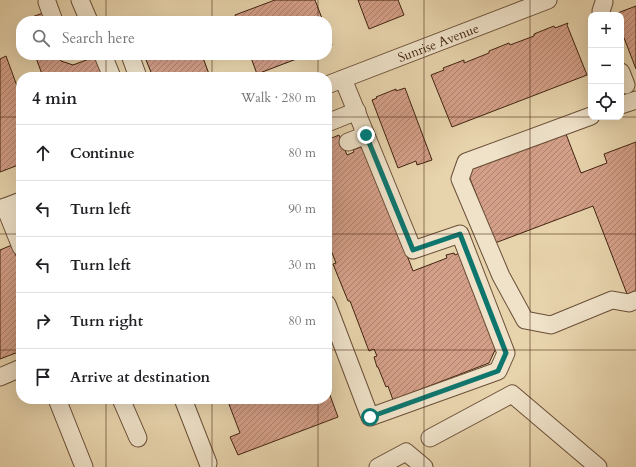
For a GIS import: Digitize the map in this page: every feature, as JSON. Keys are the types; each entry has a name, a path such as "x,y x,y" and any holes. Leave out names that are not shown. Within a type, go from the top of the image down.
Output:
{"street":[{"path":"80,0 87,16"},
{"name":"Sunrise Avenue","path":"332,83 548,0"},
{"path":"47,2 52,16"},
{"path":"105,60 110,72"},
{"path":"132,60 136,72"},
{"path":"332,317 370,417 498,371 506,353 460,234 413,250 344,79"},
{"path":"624,105 636,100"},
{"path":"332,121 357,111"},
{"path":"588,117 466,162 460,179 501,276 525,320 551,325 612,300 629,303 636,300"},
{"path":"348,142 366,135"},
{"path":"16,203 2,208 16,237"},
{"path":"0,376 16,370"},
{"path":"430,438 512,394 598,467"},
{"path":"59,404 84,467"},
{"path":"123,404 138,438"},
{"path":"185,404 208,463"},
{"path":"378,467 406,452 424,467"}],"building":[{"path":"275,0 315,0 321,16 235,16"},
{"path":"358,0 398,0 404,15 369,29"},
{"path":"636,6 636,69 624,38 624,12 620,12"},
{"path":"43,13 44,16 35,16"},
{"path":"568,23 567,25 587,75 452,127 431,75 444,70 443,68 464,60 464,63 509,43 510,45 534,36 534,34 554,26 555,28"},
{"path":"6,56 16,83 16,166 0,172 0,59"},
{"path":"37,60 61,60 73,65 86,60 99,60 103,72 41,72"},
{"path":"146,60 204,60 208,72 151,72"},
{"path":"252,60 294,60 262,72 256,72"},
{"path":"405,88 432,160 417,165 416,161 398,168 372,100 396,89 396,91"},
{"path":"566,134 581,173 607,163 604,154 636,142 636,291 627,294 593,206 495,243 467,171"},
{"path":"339,135 347,155 354,152 353,150 361,147 362,149 366,148 413,271 447,258 446,255 454,253 455,255 460,253 496,348 489,363 393,400 388,386 386,387 377,367 374,357 377,356 374,349 369,351 350,301 348,301 333,264 336,263 332,253 332,138"},
{"path":"12,245 16,256 16,353 0,359 0,250"},
{"path":"332,401 338,417 238,455 230,437 240,433 229,404 332,404"}],"route":[{"path":"366,135 413,250 460,234 506,353 498,371 370,417"}]}
